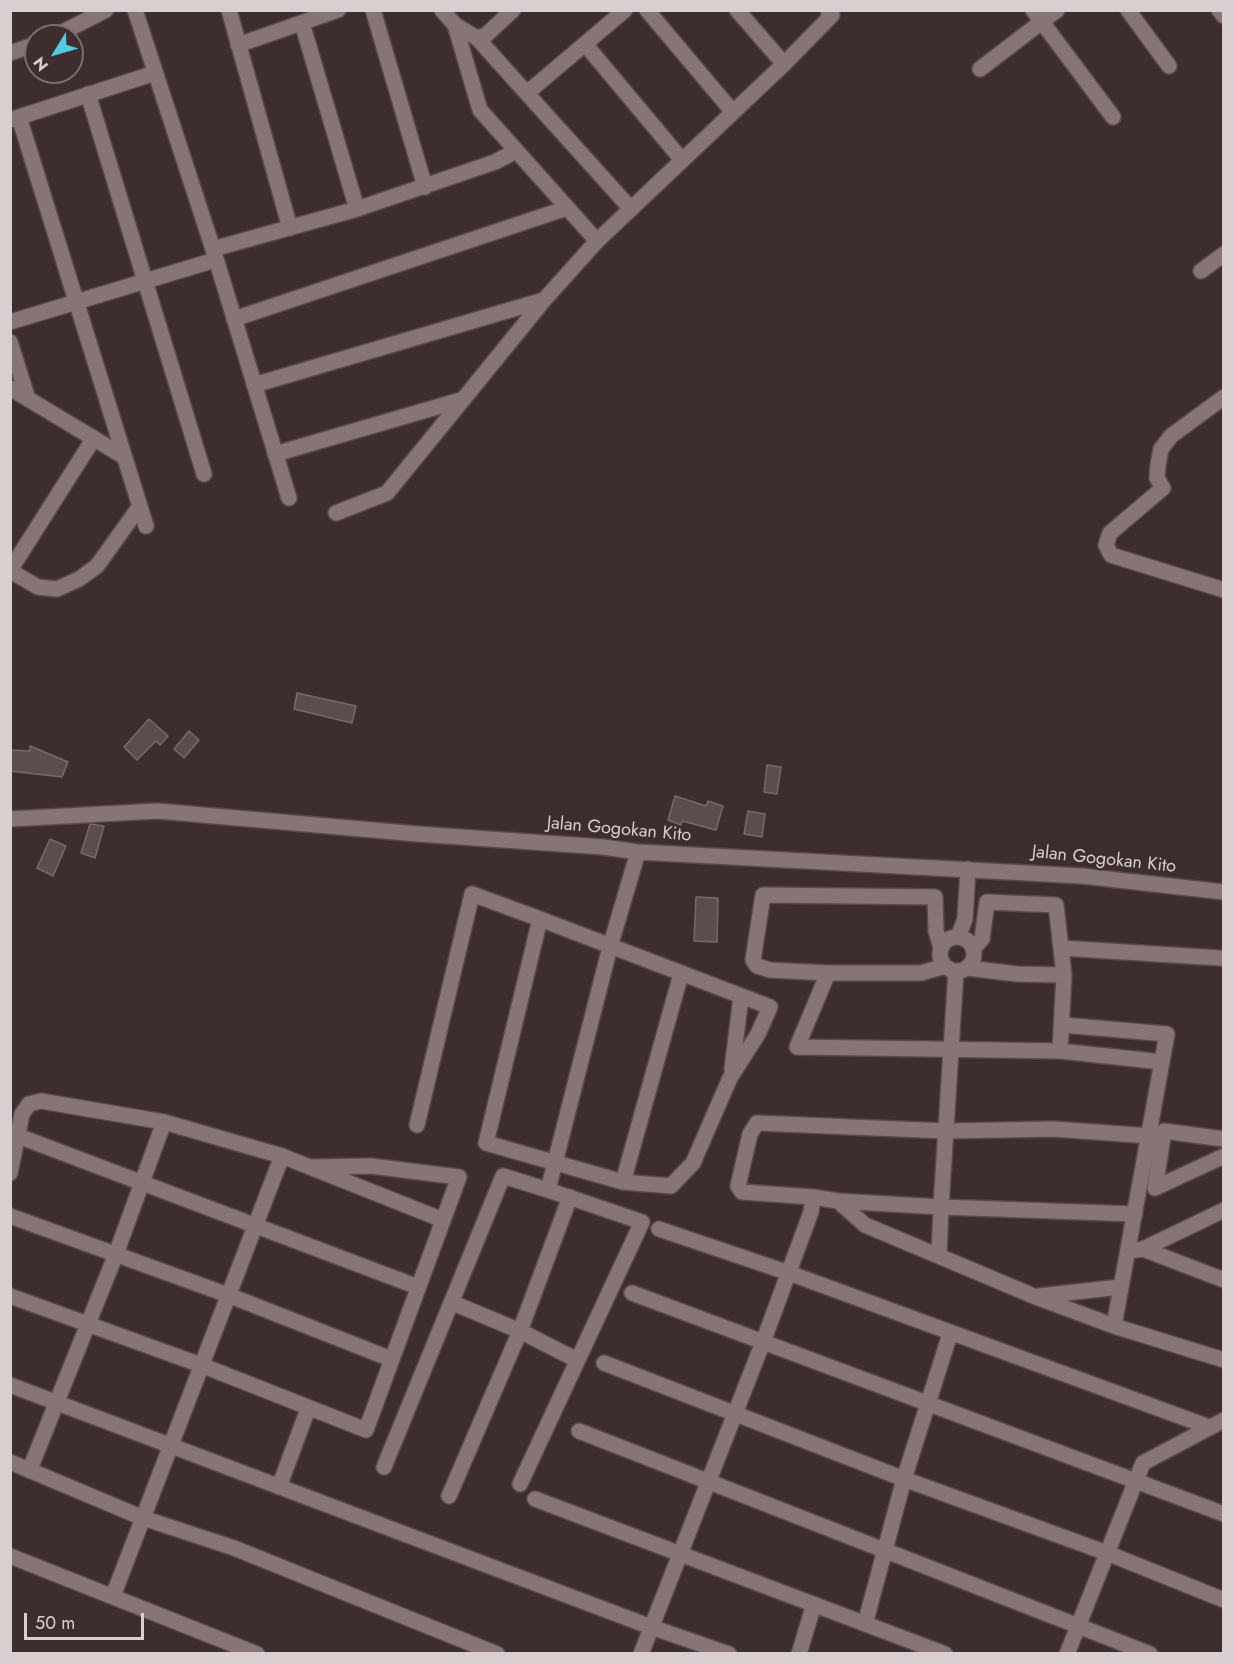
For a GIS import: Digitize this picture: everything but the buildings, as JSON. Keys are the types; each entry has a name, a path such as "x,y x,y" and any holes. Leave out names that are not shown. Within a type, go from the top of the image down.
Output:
{"street":[{"path":"79,24 106,10"},
{"path":"135,10 289,498"},
{"path":"229,10 290,228"},
{"path":"238,45 338,10"},
{"path":"373,10 425,187"},
{"path":"442,10 455,25 477,38 631,209"},
{"path":"477,38 486,35 513,10"},
{"path":"527,93 625,10"},
{"path":"647,10 732,111"},
{"path":"737,10 784,64"},
{"path":"336,513 387,493 544,300 597,241 784,64 832,15 828,10"},
{"path":"980,69 1038,16 1057,10"},
{"path":"1128,10 1169,66"},
{"path":"1219,10 1224,16"},
{"path":"1038,16 1113,117"},
{"path":"302,23 357,209"},
{"path":"455,25 480,110 597,241"},
{"path":"585,44 682,160"},
{"path":"146,526 76,302 15,119 155,73"},
{"path":"88,94 204,474"},
{"path":"10,322 144,282 290,228 425,187 516,151"},
{"path":"234,319 567,208"},
{"path":"1201,271 1224,254"},
{"path":"254,385 544,300"},
{"path":"10,342 28,399"},
{"path":"10,388 123,456"},
{"path":"1224,397 1171,436 1161,449 1158,465 1158,478 1163,489 1110,533 1106,544 1111,555 1224,590"},
{"path":"275,454 461,400"},
{"path":"94,438 14,564 12,572 18,578 38,587 57,589 79,579 97,566 140,506"},
{"name":"Jalan Gogokan Kito","path":"10,819 158,811 418,834 603,846 638,852 1082,876 1224,892"},
{"path":"548,1190 610,947 638,852"},
{"path":"958,937 965,919 968,869"},
{"path":"417,1125 472,894 540,919 741,997 770,1006 758,1034 730,1078 693,1163 670,1186 623,1182 486,1143 540,919"},
{"path":"956,968 940,954 941,948 936,931 935,897 763,896 753,952 755,964 770,970 828,973 921,973 956,968 1017,974 1064,975"},
{"path":"956,968 973,959 974,949 982,939 987,902 1056,905 1064,975 1060,1051"},
{"path":"941,948 949,938 958,937 967,940 974,949"},
{"path":"1061,948 1220,958"},
{"path":"939,1256 956,968"},
{"path":"828,973 797,1047 1060,1051 1162,1062"},
{"path":"623,1182 681,974"},
{"path":"730,1078 741,997"},
{"path":"1063,1025 1167,1034 1135,1214 1136,1250 1120,1287 1114,1326"},
{"path":"10,1173 22,1114 28,1104 41,1101 164,1122 282,1156 442,1220"},
{"path":"30,1469 116,1254 164,1122"},
{"path":"1135,1214 941,1208 838,1201 742,1192 738,1186 750,1134 758,1123 946,1131 1054,1129 1150,1136"},
{"path":"1224,1138 1164,1131 1155,1188 1224,1156"},
{"path":"18,1136 418,1287"},
{"path":"113,1596 282,1156"},
{"path":"10,1296 201,1365 366,1430 459,1177 372,1166 312,1167"},
{"path":"384,1467 503,1176 642,1222 520,1484"},
{"path":"449,1496 520,1331 570,1197"},
{"path":"641,1653 763,1342 789,1273 813,1197"},
{"path":"838,1201 865,1225 1036,1297 1114,1326 1224,1360"},
{"path":"1136,1250 1224,1210"},
{"path":"10,1216 228,1294 391,1359"},
{"path":"659,1229 789,1273 950,1334 1209,1427"},
{"path":"1136,1250 1224,1280"},
{"path":"1036,1297 1120,1287"},
{"path":"632,1293 1224,1514"},
{"path":"453,1303 520,1331 577,1360"},
{"path":"865,1624 904,1479 950,1334"},
{"path":"604,1363 1224,1599"},
{"path":"10,1385 651,1627 729,1653"},
{"path":"279,1487 308,1409"},
{"path":"1067,1653 1143,1462 1224,1420"},
{"path":"579,1431 885,1552 1150,1653"},
{"path":"10,1462 143,1518 234,1548 476,1650 497,1653"},
{"path":"535,1499 945,1653"},
{"path":"10,1556 257,1653"},
{"path":"799,1653 814,1604"}]}
